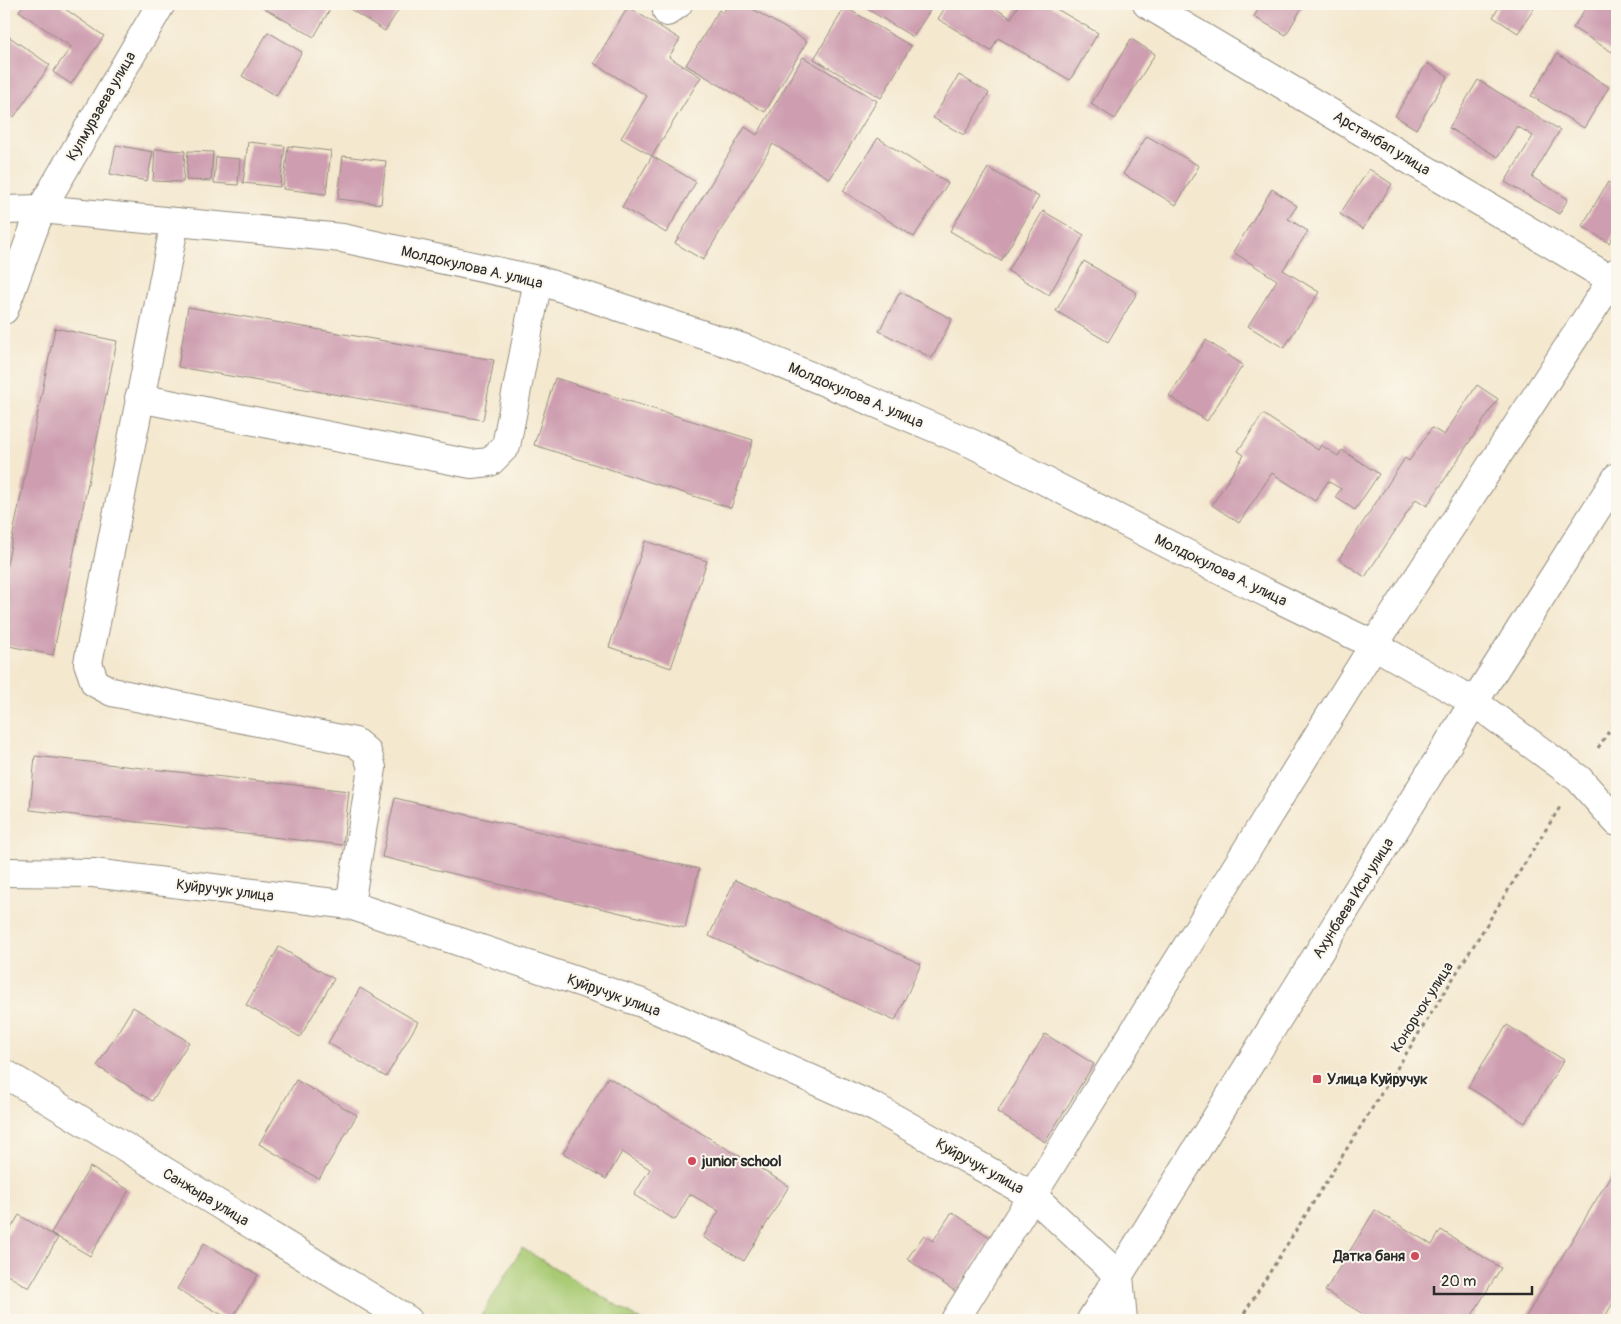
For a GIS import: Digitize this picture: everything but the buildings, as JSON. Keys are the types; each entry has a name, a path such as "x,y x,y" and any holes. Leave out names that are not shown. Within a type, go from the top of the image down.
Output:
{"street":[{"name":"Кулмурзаева улица","path":"4,310 41,209 161,4"},
{"name":"Арстанбап улица","path":"1148,4 1616,278"},
{"name":"Молдокулова А. улица","path":"4,210 41,209 342,238 538,280 746,349 973,444 1191,556 1374,645 1474,702 1578,779 1617,822"},
{"path":"175,222 88,663 95,683 112,692 355,742 366,752 372,768 350,905"},
{"path":"955,1320 1374,645 1616,278"},
{"path":"140,398 471,464 490,462 506,446 538,280"},
{"name":"Ахунбаева Исы улица","path":"1091,1320 1474,702 1617,477"},
{"name":"Куйручук улица","path":"4,872 93,873 350,905 642,1003 876,1108 1033,1196 1119,1276"},
{"name":"Санжыра улица","path":"4,1074 408,1320"},
{"path":"1119,1276 1123,1320"}],"path":[{"path":"1617,681 1617,700"},
{"path":"1598,748 1617,719"},
{"name":"Конорчок улица","path":"1240,1320 1560,807"}],"green space":[{"path":"522,1248 641,1320 483,1320 480,1318"}],"place":[{"name":"Улица Куйручук","path":"1317,1079"},
{"name":"junior school","path":"692,1161"},
{"name":"Датка баня","path":"1415,1256"}]}
